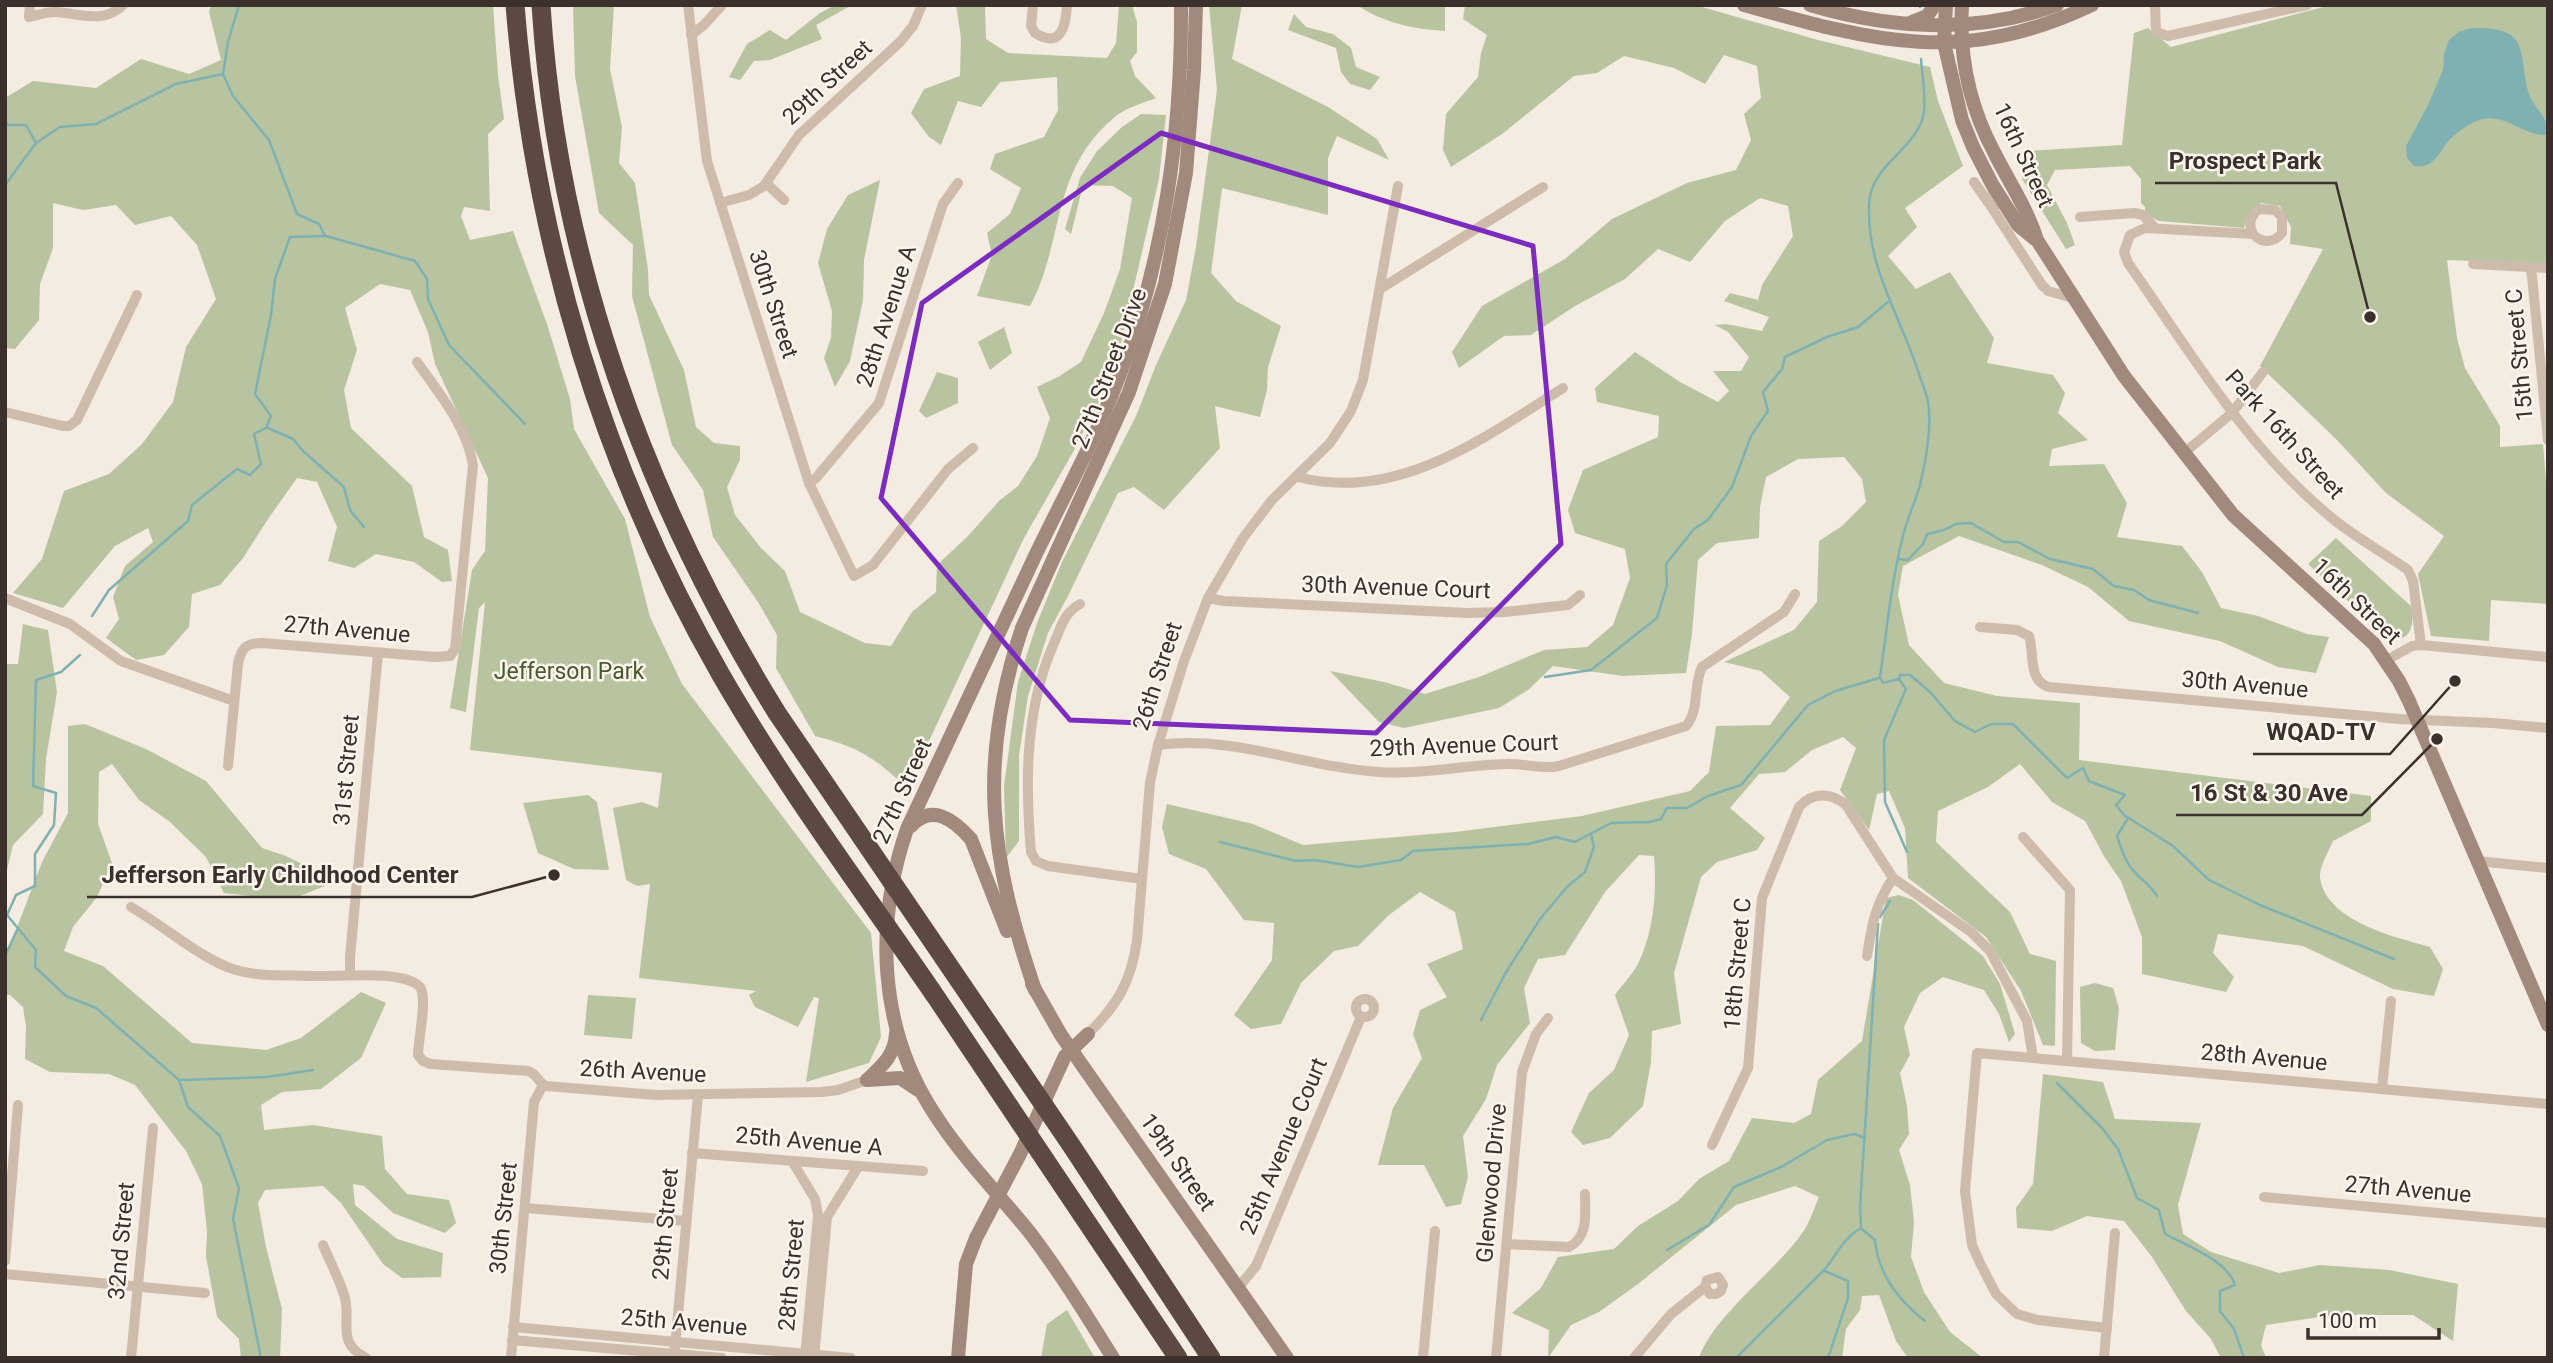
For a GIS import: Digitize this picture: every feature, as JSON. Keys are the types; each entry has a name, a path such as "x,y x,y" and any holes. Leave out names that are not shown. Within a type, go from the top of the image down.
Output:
{"highway":[{"path":"515,5 530,135 544,214 575,338 629,489 669,577 723,677 791,785 1178,1358"},
{"path":"541,5 558,144 589,286 638,437 697,573 751,673 789,732 1071,1145 1211,1358"},
{"path":"1143,1307 1161,1358"}],"main road":[{"name":"27th Street Drive","path":"1035,556 1118,379 1149,280 1166,202 1172,155 1179,74 1181,5"},
{"name":"27th Street Drive","path":"1035,990 1015,930 1003,882 994,818 997,728 1012,659 1028,614 1129,392 1165,284 1186,173 1196,5"},
{"path":"1744,5 1865,36 1944,43 1996,38"},
{"path":"1810,5 1866,20 1900,24 1961,25 2092,5"},
{"path":"1900,24 1923,19 1936,5"},
{"name":"16th Street","path":"1946,5 1944,43 1962,120 1992,184 2018,225 2037,240"},
{"name":"16th Street","path":"1962,5 1961,43 1975,107 1992,149 2029,215 2037,240 2124,376 2232,515 2357,626 2387,660 2417,721 2544,1009 2548,1025"},
{"path":"1975,107 1970,63 1979,48 2057,5"},
{"name":"27th Street","path":"999,1196 941,1123 922,1094 896,1028 886,952 888,904 896,861 907,829 1035,556"},
{"path":"907,829 918,817 939,815 961,828 971,839 1019,962 1035,990"},
{"name":"19th Street","path":"1035,990 1072,1049 1287,1358"},
{"path":"867,1080 894,1052 896,1028"},
{"path":"1058,1028 1068,1036 1087,1034"},
{"name":"26th Street","path":"999,1196 1065,1056 1087,1034"},
{"path":"867,1080 900,1078 922,1094"},
{"path":"972,1164 990,1175 999,1176 1009,1170 1019,1156"},
{"path":"958,1358 966,1265 976,1238 999,1196 1062,1278 1113,1358"},
{"path":"976,1238 988,1223 999,1218 1023,1225"}],"street":[{"name":"30th Street","path":"688,5 703,139 720,203 809,483 854,576 873,565 948,469 973,448"},
{"path":"691,35 722,5"},
{"name":"29th Street","path":"720,203 749,195 766,183 799,135 908,33 922,5"},
{"path":"1033,5 1031,26 1035,33 1052,38 1065,30 1067,5"},
{"path":"2155,5 2156,32 2168,36 2307,5"},
{"path":"30,11 103,16 120,8"},
{"name":"16th Street","path":"1974,182 2042,285 2048,291 2073,298"},
{"path":"766,183 783,200"},
{"name":"28th Avenue A","path":"809,483 879,403 943,204 958,183"},
{"name":"16th Street","path":"1992,184 1994,211"},
{"name":"26th Street","path":"1087,1034 1115,1005 1133,966 1145,822 1158,745 1184,661 1208,598 1243,538 1272,500 1330,443 1354,403 1363,380 1398,186"},
{"path":"1380,289 1543,187"},
{"path":"2080,217 2134,213 2143,215 2155,228 2253,234"},
{"name":"Park 16th Street","path":"2155,228 2145,228 2130,234 2124,252 2128,263 2232,413 2276,463 2332,519 2407,570 2413,581 2421,645"},
{"path":"2473,264 2548,268"},
{"name":"15th Street C","path":"2530,267 2548,440"},
{"path":"5,412 63,426 73,424 81,414 137,295"},
{"name":"27th Avenue","path":"233,701 242,649 246,645 262,643 450,656 457,642 473,465 467,442 448,406 417,362"},
{"path":"2184,453 2232,413 2263,372"},
{"path":"1298,477 1345,483 1388,478 1410,472 1456,454 1563,388"},
{"name":"29th Avenue Court","path":"1158,745 1223,744 1351,769 1397,773 1509,763 1552,768 1686,726 1692,720 1697,677 1702,667 1784,612 1795,594"},
{"name":"30th Avenue Court","path":"1208,598 1224,601 1504,612 1568,605 1580,595"},
{"path":"5,598 70,624 121,661 233,701 228,766"},
{"path":"1080,604 1067,611 1040,683 1034,711 1027,783 1031,852 1036,861 1048,866 1142,879"},
{"name":"30th Avenue","path":"1980,627 2017,630 2029,636 2035,677 2041,685 2049,687 2417,721 2482,722 2548,728"},
{"path":"2387,660 2412,646 2421,645 2548,657"},
{"name":"31st Street","path":"350,975 378,653"},
{"name":"18th Street C","path":"1712,1145 1748,1068 1764,891 1799,807 1818,795 1833,797 1846,805 1893,878"},
{"path":"2022,837 2070,890 2067,1061"},
{"path":"2477,862 2548,868"},
{"path":"1867,956 1872,924 1880,898 1893,878 1971,932 1990,951 2027,1021 2034,1058"},
{"path":"131,907 234,970 274,974 350,975"},
{"name":"26th Avenue","path":"350,975 400,979 417,985 424,998 418,1051 423,1061 431,1064 528,1071 536,1074 543,1085 656,1095 821,1093 867,1080"},
{"path":"2382,1088 2391,1001"},
{"name":"25th Avenue Court","path":"1238,1288 1256,1266 1361,1017"},
{"name":"Glenwood Drive","path":"1496,1358 1522,1072 1536,1034 1548,1018"},
{"name":"28th Avenue","path":"2107,1328 2038,1320 2017,1314 1996,1294 1980,1263 1972,1245 1965,1191 1977,1053 2548,1104"},
{"name":"30th Street","path":"511,1358 534,1102 543,1085"},
{"name":"29th Street","path":"675,1352 698,1095"},
{"path":"5,1261 18,1105"},
{"name":"32nd Street","path":"131,1358 152,1128"},
{"name":"25th Avenue A","path":"692,1153 923,1171"},
{"name":"28th Street","path":"792,1161 815,1199 818,1215 810,1356"},
{"name":"28th Street","path":"810,1356 827,1217 858,1167"},
{"path":"1507,1244 1569,1247 1576,1243 1583,1232 1585,1194"},
{"name":"27th Avenue","path":"2264,1197 2548,1223"},
{"path":"525,1208 686,1221"},
{"path":"1423,1358 1435,1230"},
{"path":"2104,1358 2115,1233"},
{"path":"323,1245 345,1298 346,1335 351,1348 366,1358"},
{"path":"5,1274 205,1293"},
{"path":"1634,1358 1671,1314 1705,1287"},
{"name":"25th Avenue","path":"513,1327 722,1358"},
{"name":"25th Avenue","path":"512,1340 675,1352 851,1358"}],"highlighted area":[{"path":"1161,133 1533,246 1561,544 1376,733 1070,720 881,498 922,303"}],"green space":[{"name":"Jefferson Park","path":"211,5 493,5 504,119 488,134 490,211 464,207 461,216 470,240 513,231 547,324 570,399 574,429 625,519 650,617 682,684 871,933 881,1037 869,1063 806,1082 819,998 814,997 798,1027 755,1007 749,995 756,991 639,978 650,884 637,886 626,880 613,808 642,802 658,808 662,773 470,750 485,602 479,608 466,712 450,708 472,570 485,551 488,478 435,364 428,332 410,290 380,284 345,308 357,350 344,390 351,428 412,486 424,537 448,550 452,581 442,582 414,562 376,554 354,568 328,561 337,527 317,482 297,478 243,558 220,585 192,594 189,627 164,655 136,660 106,638 119,619 113,597 125,566 153,542 148,528 115,546 63,608 13,593 42,559 64,491 109,474 142,444 173,402 186,347 216,299 197,245 171,216 135,225 116,205 83,210 53,203 53,248 40,284 39,320 15,349 5,348 5,98 33,81 96,88 141,59 189,74 221,60 209,12"},
{"path":"573,5 614,5 610,69 622,127 619,163 635,183 648,270 649,295 684,370 696,427 714,443 740,446 740,460 727,487 735,515 761,548 785,571 800,612 865,643 891,646 912,612 936,592 937,565 999,501 1018,486 1037,456 1050,418 1037,387 1081,362 1104,313 1120,269 1132,198 1113,186 1083,185 1071,234 1065,229 1080,178 1097,151 1122,127 1141,114 1166,115 1159,179 1114,372 1024,538 907,788 866,755 815,736 776,668 777,635 758,602 713,537 703,490 672,445 632,296 633,245 599,213 575,76"},
{"path":"835,5 852,5 816,25 822,39 770,60 754,61 740,80 729,77 747,44 770,30 786,40 820,13"},
{"path":"956,5 985,5 986,39 1008,53 1107,58 1116,43 1119,5 1132,5 1137,22 1137,52 1130,61 1135,76 1156,98 1116,116 1095,137 1079,159 1061,206 1041,281 1030,306 977,296 992,255 987,233 1010,214 1021,188 990,169 995,154 1044,137 1058,110 1057,77 1000,82 981,107 958,101 941,145 929,137 911,113 924,89 960,76 961,38"},
{"path":"1209,5 1242,5 1232,59 1328,107 1377,139 1389,160 1337,136 1328,158 1328,215 1222,188 1211,273 1236,301 1281,326 1268,367 1267,390 1260,417 1215,406 1220,448 1164,510 1134,487 1118,493 1048,633 1028,696 1019,756 1019,841 1006,858 1004,786 1018,682 1037,623 1062,562 1136,416 1186,300 1196,247 1217,90"},
{"path":"1357,5 1445,5 1445,31 1399,24"},
{"path":"1465,5 1695,5 1818,40 1930,67 1938,101 1963,166 1905,208 1917,227 1888,256 1916,289 1950,272 1994,338 1987,363 2053,375 2065,393 2058,413 2088,440 2052,449 2049,466 2104,464 2127,503 2117,537 2182,546 2202,572 2221,608 2258,616 2307,634 2329,637 2316,673 2278,667 2220,641 2129,621 2088,587 2042,565 1959,536 1903,566 1898,595 1909,645 1944,683 1997,696 2080,703 2079,760 2371,796 2371,821 2333,841 2320,877 2325,892 2334,905 2348,916 2381,932 2430,947 2443,969 2434,996 2393,989 2303,946 2218,934 2213,953 2234,977 2226,992 2142,974 2142,937 2121,881 2085,821 2052,802 2020,764 1988,787 1938,811 1936,842 2010,912 2030,954 2056,961 2055,1046 2043,1045 2021,991 1986,937 1908,878 1905,828 1889,791 1877,794 1869,830 1840,790 1856,748 1843,737 1812,750 1785,772 1759,774 1730,808 1765,838 1757,850 1717,862 1701,877 1674,973 1681,1024 1652,1031 1651,1062 1643,1106 1610,1138 1583,1145 1571,1132 1589,1093 1614,1070 1629,1035 1615,995 1638,964 1648,938 1654,897 1654,856 1639,855 1605,892 1565,955 1538,959 1524,988 1530,1023 1497,1065 1486,1099 1463,1136 1468,1177 1461,1204 1446,1207 1424,1165 1378,1165 1393,1108 1422,1058 1413,1034 1420,1010 1447,997 1427,964 1463,949 1455,912 1420,892 1389,915 1358,946 1334,951 1301,983 1281,1024 1251,1029 1234,1015 1272,960 1274,923 1244,920 1206,869 1169,854 1162,827 1167,804 1253,824 1303,845 1455,832 1582,816 1690,791 1709,772 1716,726 1770,725 1790,697 1761,671 1724,662 1794,630 1817,602 1819,541 1842,526 1866,502 1862,479 1844,457 1798,459 1766,477 1760,507 1759,538 1717,543 1698,560 1686,673 1623,676 1553,666 1528,690 1499,708 1404,728 1379,722 1330,671 1425,694 1479,677 1544,650 1587,647 1613,625 1630,578 1625,549 1575,533 1568,510 1583,470 1658,437 1659,416 1597,402 1595,388 1635,352 1680,382 1718,402 1729,391 1713,371 1741,371 1749,357 1728,332 1715,325 1726,324 1762,331 1769,317 1724,301 1730,293 1758,300 1762,285 1793,236 1788,206 1760,198 1725,221 1690,262 1658,249 1625,279 1575,306 1531,335 1504,336 1459,368 1452,352 1482,306 1565,259 1612,219 1687,183 1736,170 1751,140 1744,114 1761,98 1757,66 1724,55 1705,84 1674,68 1624,56 1597,73 1574,76 1502,134 1451,167 1443,150 1446,114 1478,77 1487,35 1463,19"},
{"path":"2331,5 2548,5 2548,264 2447,260 2457,338 2465,368 2500,426 2500,447 2543,444 2548,506 2548,604 2491,600 2489,641 2431,636 2418,574 2444,536 2386,493 2337,440 2260,366 2323,249 2290,244 2291,227 2280,206 2261,203 2248,214 2244,228 2159,221 2145,214 2145,207 2141,203 2141,179 2130,166 2055,170 2047,185 2075,245 2066,249 2022,179 2029,151 2122,145 2134,33 2148,28 2171,47"},
{"path":"1294,14 1306,27 1333,34 1351,48 1356,67 1380,77 1370,90 1350,84 1341,72 1336,48 1288,30"},
{"path":"880,180 864,260 863,300 850,361 835,387 824,358 831,338 832,311 818,263 827,229 848,195"},
{"path":"1004,327 1012,353 990,370 978,342"},
{"path":"937,372 958,378 958,403 926,418 919,411"},
{"path":"2336,538 2413,608 2411,628 2406,636 2386,636 2308,564"},
{"path":"23,624 48,630 57,692 46,759 43,814 13,845 5,878 5,664 18,664"},
{"path":"85,724 146,749 206,781 262,848 286,856 337,881 300,896 269,898 224,893 206,857 170,822 139,800 112,764 99,772 98,824 112,863 97,897 73,927 64,951 103,966 192,1043 266,1050 301,1038 361,992 386,1003 361,1058 321,1089 282,1092 261,1105 264,1130 313,1125 382,1136 385,1169 407,1194 449,1200 456,1223 445,1233 393,1213 364,1186 353,1184 355,1205 397,1239 443,1253 441,1277 402,1278 383,1264 341,1203 323,1186 265,1190 258,1203 282,1309 280,1358 241,1358 239,1339 217,1317 206,1256 207,1231 202,1184 186,1151 135,1085 109,1074 50,1072 25,1059 26,1027 23,1007 10,995 5,995 5,959 42,862 68,813 68,726"},
{"path":"588,795 597,802 609,870 574,869 538,853 523,803"},
{"path":"1899,895 1913,900 1983,956 2000,984 2015,1034 2009,1042 1999,1014 1984,990 1943,977 1920,993 1904,1027 1910,1055 1900,1073 1907,1106 1909,1134 1899,1150 1910,1185 1914,1222 1911,1257 1924,1292 1950,1332 1983,1358 1908,1358 1896,1341 1879,1295 1862,1296 1860,1310 1846,1329 1842,1358 1699,1358 1706,1342 1731,1310 1792,1247 1805,1228 1819,1197 1795,1186 1736,1205 1638,1284 1599,1312 1571,1325 1548,1358 1549,1330 1512,1313 1541,1288 1558,1257 1614,1249 1638,1226 1678,1201 1699,1179 1729,1161 1752,1118 1794,1123 1811,1114 1818,1080 1862,1041 1886,898"},
{"path":"2095,983 2113,988 2119,1008 2115,1050 2095,1051 2081,1043 2080,987"},
{"path":"588,995 636,998 632,1039 584,1035"},
{"path":"2043,1074 2103,1082 2115,1119 2201,1123 2178,1205 2183,1234 2211,1252 2279,1273 2320,1265 2389,1270 2458,1284 2453,1341 2413,1315 2334,1315 2266,1325 2261,1345 2266,1358 2221,1358 2211,1339 2186,1311 2152,1257 2124,1221 2087,1216 2052,1231 2017,1228 2016,1208 2033,1184"},
{"path":"1067,1310 1095,1358 1041,1358 1047,1324"}],"water":[{"path":"2471,28 2505,32 2519,45 2529,94 2546,121 2548,132 2545,135 2537,134 2499,119 2483,119 2458,132 2430,163 2414,166 2407,158 2406,146 2443,70 2444,54 2449,40 2459,32"}],"waterway":[{"path":"92,616 109,590 188,521 192,505 237,469 250,475 261,464 254,434 266,428 271,416 255,394 271,315 275,279 290,237 325,236 319,224 297,214 269,140 233,96 223,74 228,42 239,5"},
{"path":"1907,852 1885,802 1884,740 1906,689 1899,679 1883,683 1880,677 1899,553 1924,465 1929,411 1925,390 1879,270 1873,249 1869,205 1876,179 1910,140 1923,117 1921,59"},
{"path":"5,185 36,143 60,127 96,124 176,84 223,74"},
{"path":"5,122 9,125 26,125 36,143"},
{"path":"326,236 415,261 427,279 428,299 449,345 525,424"},
{"path":"1545,677 1591,670 1657,618 1667,585 1666,564 1694,529 1708,520 1732,487 1751,436 1768,411 1763,392 1782,369 1785,357 1827,337 1858,327 1888,302"},
{"path":"268,428 293,439 344,487 350,510 364,527"},
{"path":"1898,559 1908,560 1923,544 1927,534 1956,524 1971,523 2004,542 2018,542 2050,559 2093,569 2114,586 2134,590 2149,600 2198,613"},
{"path":"80,655 61,672 36,680 33,786 56,793 54,825 35,854 35,886 16,895 7,915 36,950 35,967 66,996 96,1008 179,1080 188,1107 220,1136 239,1188 233,1219 261,1358"},
{"path":"1899,679 1900,675 1910,675 1930,692 1955,721 1975,732 1991,724 2013,724 2067,778 2083,768 2089,781 2125,795 2116,805 2124,815 2173,846 2209,880 2260,905 2394,959"},
{"path":"1220,842 1296,861 1314,860 1358,867 1401,860 1413,851 1528,844 1556,837 1575,842 1611,823 1661,819 1667,808 1687,808 1708,796 1741,785 1808,705 1835,691 1879,678"},
{"path":"2128,818 2117,836 2123,853 2132,869 2157,896"},
{"path":"1481,1020 1505,974 1540,919 1567,887 1585,872 1594,847 1591,834"},
{"path":"1880,917 1890,901"},
{"path":"1736,1358 1824,1270 1845,1242 1861,1228 1860,1207 1878,924"},
{"path":"5,956 17,930"},
{"path":"181,1080 267,1077 313,1070"},
{"path":"2057,1083 2102,1128 2118,1149 2137,1198 2159,1210 2165,1234 2215,1261 2231,1276 2235,1285 2220,1291 2220,1311 2234,1329 2244,1358"},
{"path":"1667,1250 1709,1225 1734,1187 1783,1166 1827,1140 1854,1134 1865,1138"},
{"path":"1862,1229 1875,1240 1880,1264 1891,1285 1906,1304 1925,1321"},
{"path":"1825,1271 1848,1281 1848,1298 1828,1358"}],"place":[{"name":"Prospect Park","path":"2370,317"},
{"name":"WQAD-TV","path":"2455,681"},
{"name":"16 St & 30 Ave","path":"2437,739"},
{"name":"Jefferson Early Childhood Center","path":"554,875"}]}
